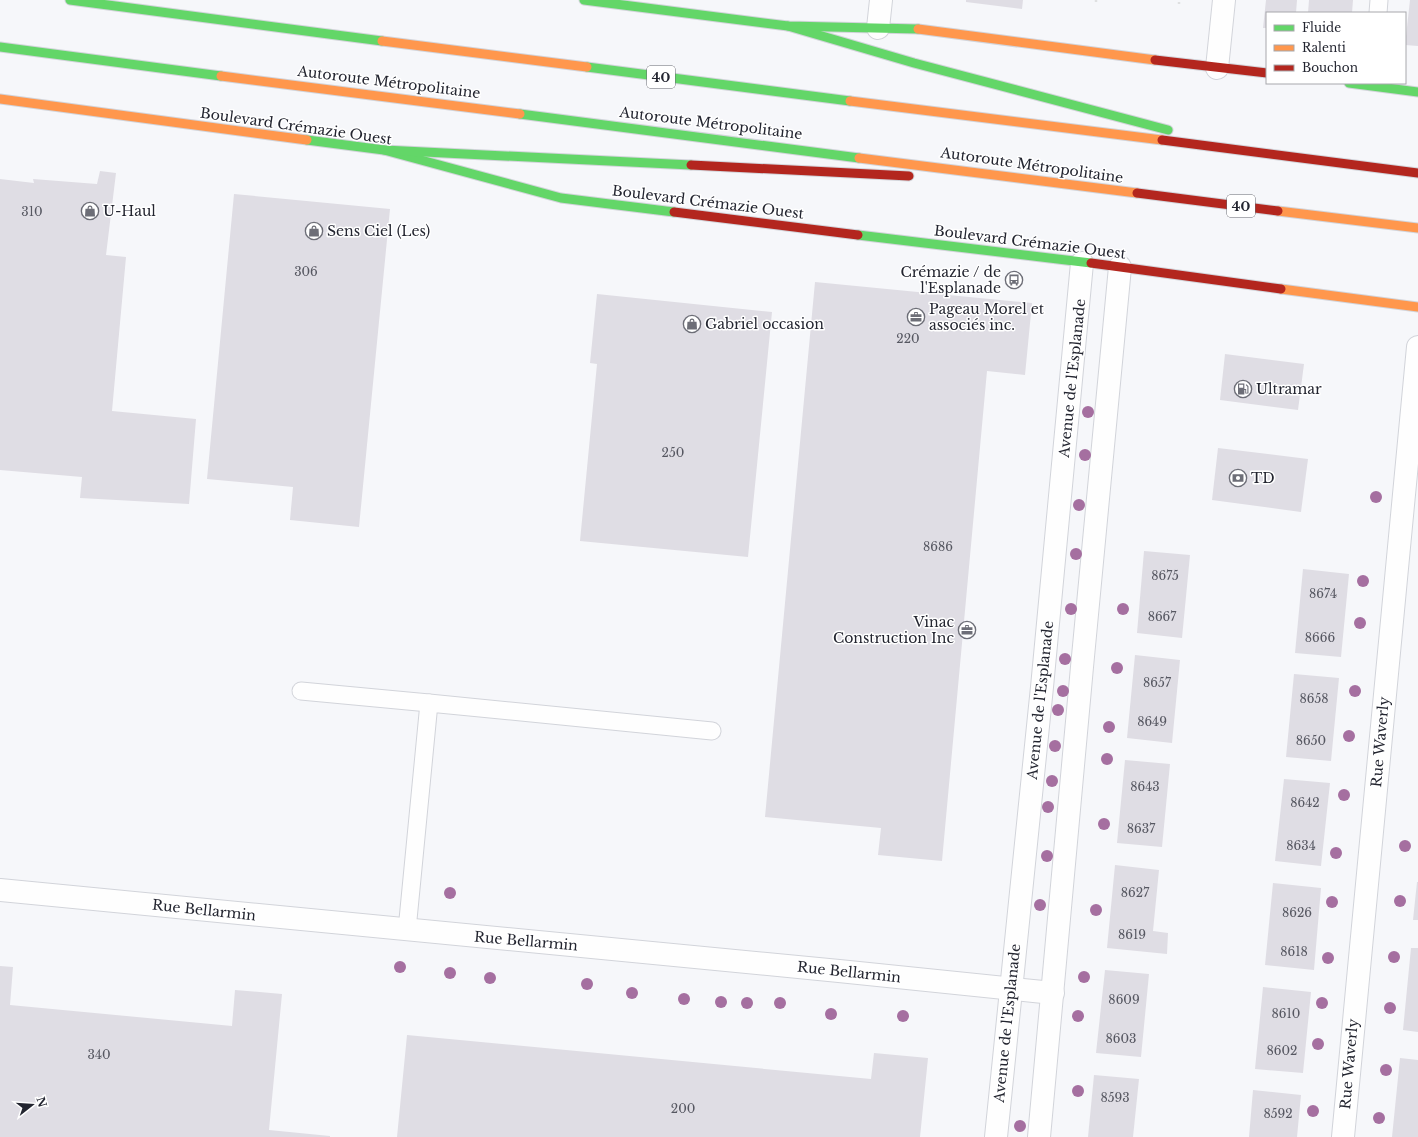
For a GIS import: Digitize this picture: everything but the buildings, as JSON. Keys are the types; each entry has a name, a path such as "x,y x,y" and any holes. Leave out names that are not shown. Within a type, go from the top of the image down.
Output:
{"main road":[{"name":"40","path":"70,0 1418,173"},
{"path":"584,0 788,26 931,30 1217,68 1266,73"},
{"path":"788,26 914,63 1252,152"},
{"name":"Autoroute Métropolitaine","path":"0,47 1418,228"},
{"path":"1371,84 1418,92"},
{"name":"Boulevard Crémazie Ouest","path":"0,100 384,150 561,198 1120,267 1418,307"},
{"path":"384,150 922,177"},
{"path":"946,178 1064,184"}],"street":[{"path":"878,28 881,0"},
{"path":"1217,68 1224,0"},
{"name":"Avenue de l'Esplanade","path":"996,1137 1043,679 1082,263"},
{"path":"1039,1137 1120,267"},
{"name":"Rue Waverly","path":"1342,1137 1418,347"},
{"name":"Rue Bellarmin","path":"0,890 839,970 1053,993"}],"lane":[{"path":"1378,12 1379,0"},
{"path":"301,691 712,731"},
{"path":"407,930 429,703"}],"traffic: fast":[{"path":"70,0 382,41"},
{"path":"584,0 788,26 918,29"},
{"path":"788,26 914,63 1168,130"},
{"path":"0,47 221,76"},
{"path":"587,67 850,101"},
{"path":"1357,84 1418,92"},
{"path":"520,114 859,158"},
{"path":"307,140 384,150 561,198 674,212"},
{"path":"384,150 691,165"},
{"path":"858,235 1091,263"}],"traffic: slow":[{"path":"918,29 1155,60"},
{"path":"382,41 587,67"},
{"path":"221,76 520,114"},
{"path":"0,99 307,140"},
{"path":"850,101 1162,140"},
{"path":"859,158 1137,193"},
{"path":"1278,211 1418,228"},
{"path":"1281,289 1418,307"}],"traffic: jam":[{"path":"1155,60 1266,73"},
{"path":"1162,140 1418,173"},
{"path":"691,165 909,176"},
{"path":"1137,193 1278,211"},
{"path":"674,212 858,235"},
{"path":"1091,263 1281,289"}],"place":[{"name":"U-Haul","path":"90,211"},
{"name":"Sens Ciel (Les)","path":"314,231"},
{"name":"Crémazie / de l'Esplanade","path":"1014,280"},
{"name":"Pageau Morel et associés inc.","path":"916,317"},
{"name":"Gabriel occasion","path":"692,324"},
{"name":"Ultramar","path":"1243,389"},
{"name":"TD","path":"1238,478"},
{"name":"Vinac Construction Inc","path":"967,630"}]}
